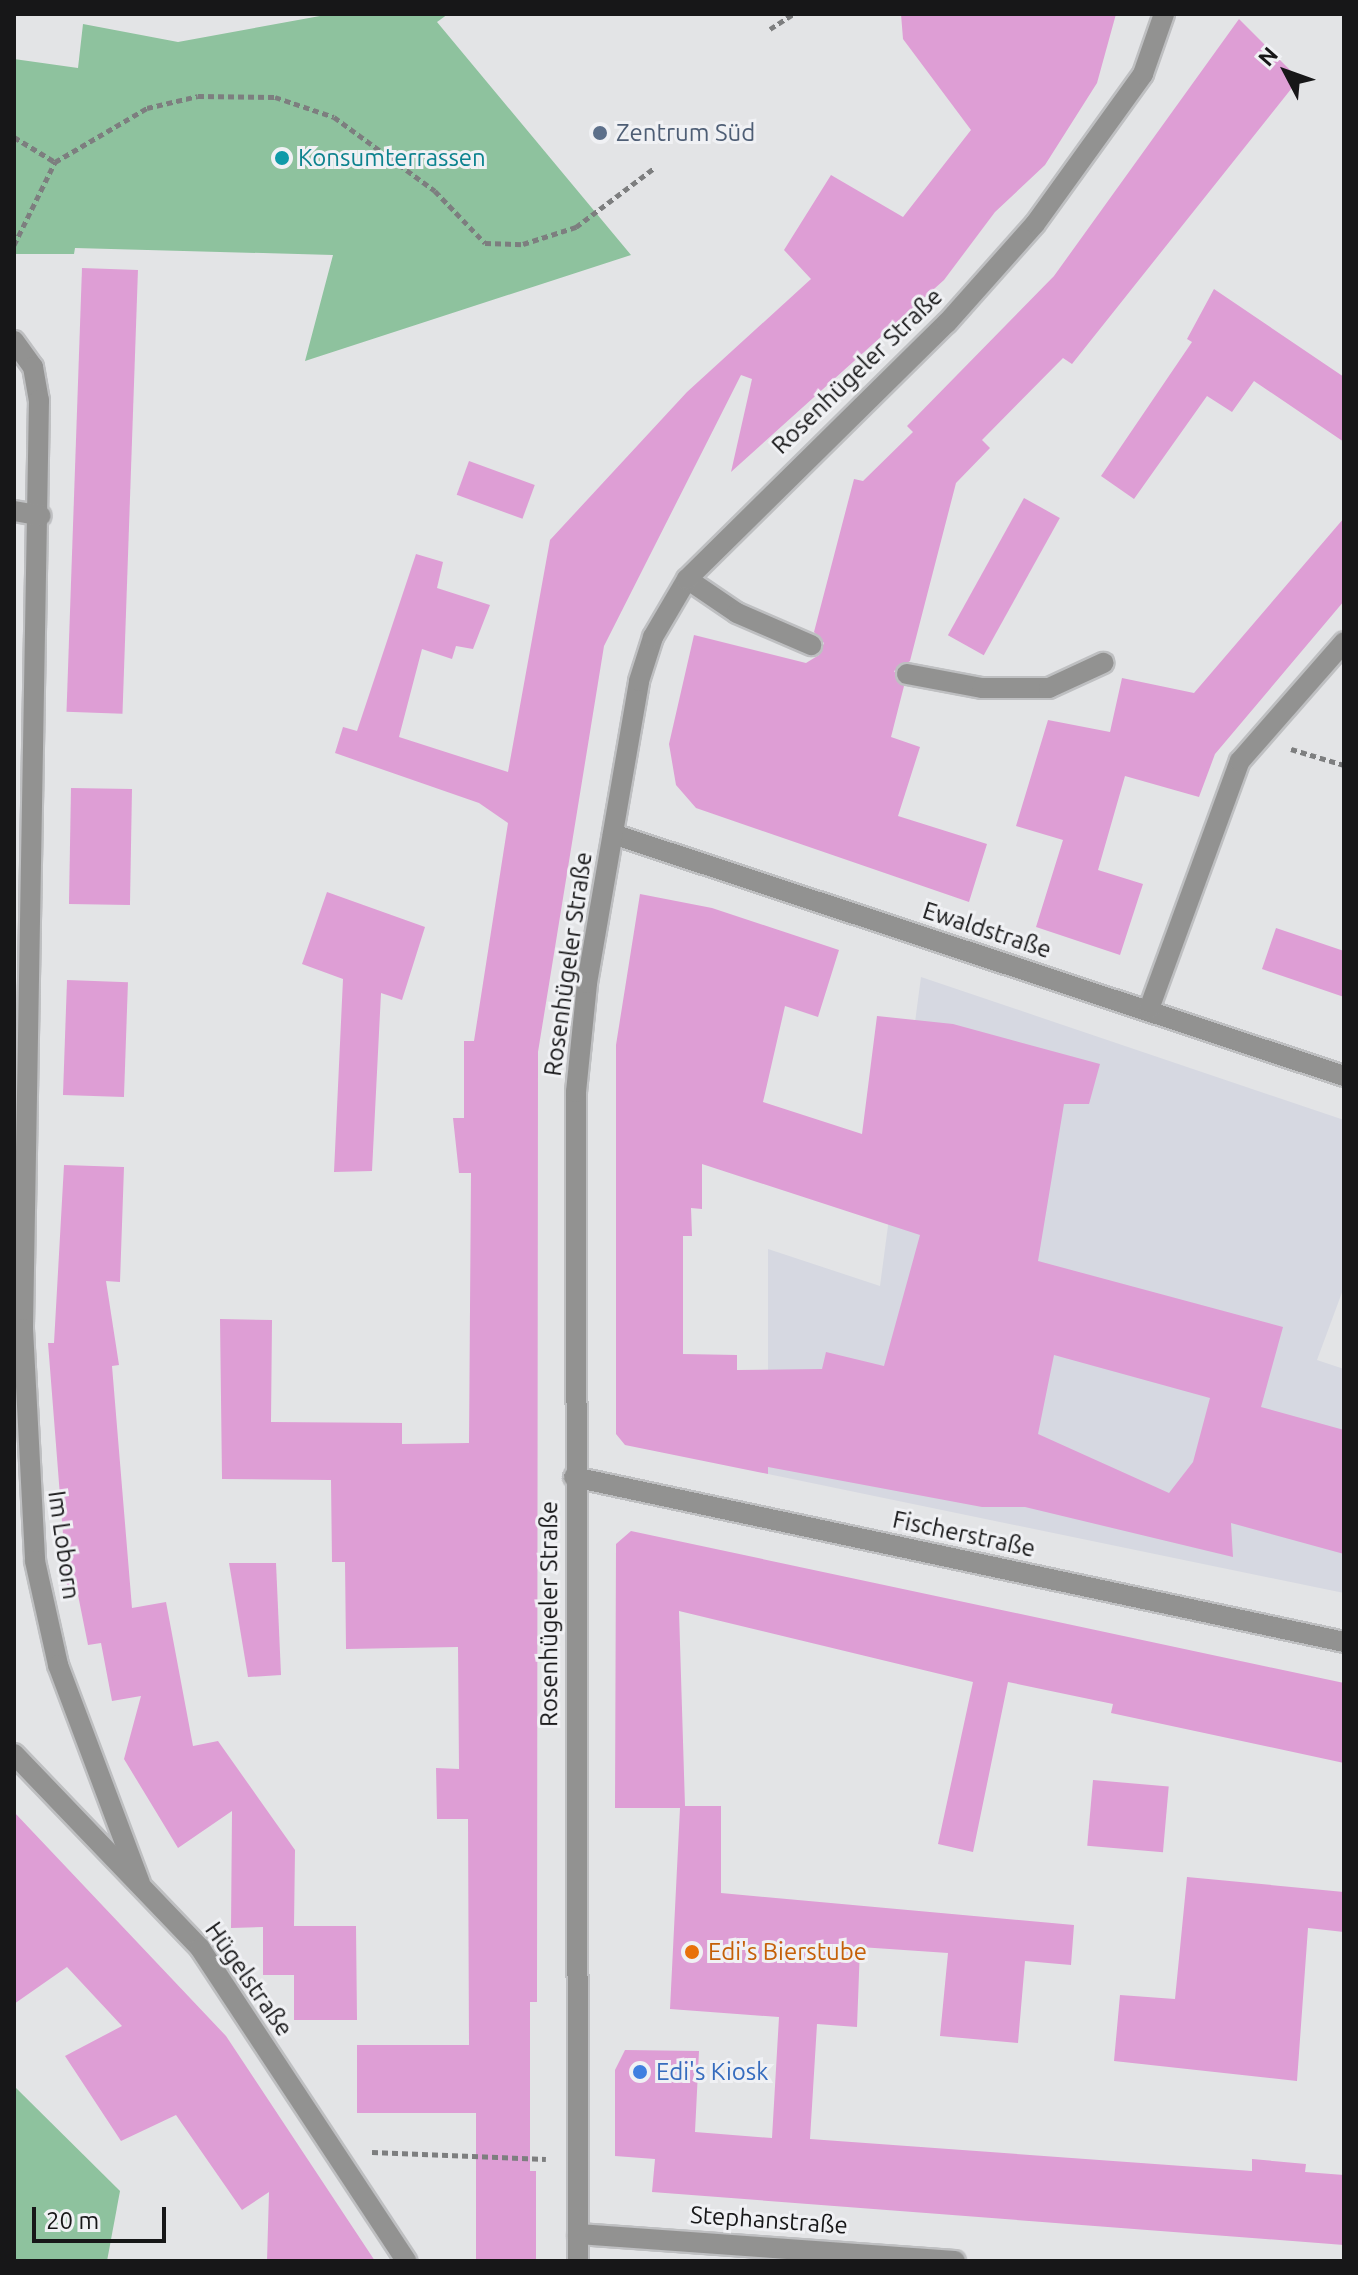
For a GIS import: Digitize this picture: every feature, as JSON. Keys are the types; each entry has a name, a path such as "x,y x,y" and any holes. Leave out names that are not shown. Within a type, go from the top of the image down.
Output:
{"street":[{"name":"Rosenhügeler Straße","path":"578,2261 580,2160 574,1477 576,1092 613,834 639,681 653,637 687,579 947,323 1035,224 1143,74 1164,14"},
{"name":"Im Loborn","path":"14,341 33,367 39,400 41,516 26,1439 35,1561 58,1665 140,1883"},
{"path":"14,511 41,516"},
{"path":"687,579 737,613 811,645"},
{"path":"1149,1009 1240,761 1344,642"},
{"path":"907,674 982,688 1049,688 1103,663"},
{"name":"Ewaldstraße","path":"613,834 1344,1076"},
{"name":"Fischerstraße","path":"574,1477 1344,1642"},
{"name":"Hügelstraße","path":"14,1754 200,1948 406,2261"},
{"name":"Stephanstraße","path":"578,2234 955,2261"}],"path":[{"path":"770,29 793,14"},
{"path":"14,245 55,162 147,108 198,96 275,97 334,117 374,141 485,243 510,244 591,220 654,168"},
{"path":"14,137 55,162"},
{"path":"335,2151 580,2160"}],"shaded area":[{"path":"921,977 1344,1120 1344,1287 1317,1360 1344,1369 1344,1593 768,1474 768,1249 880,1286"}],"green space":[{"name":"Konsumterrassen","path":"331,14 448,14 437,22 631,255 305,361 333,255 75,248 74,254 14,254 14,59 78,68 83,24 178,42"},
{"path":"14,2086 120,2191 107,2261 14,2261"}],"building":[{"path":"901,14 1116,14 1097,83 1045,165 995,212 944,280 731,472 752,379 741,375 604,646 538,1052 537,2002 530,2002 530,2171 536,2171 536,2261 476,2261 476,2113 357,2113 357,2045 469,2045 468,1819 437,1819 436,1768 459,1769 458,1647 346,1649 345,1562 332,1562 331,1480 222,1479 220,1319 272,1320 271,1422 402,1423 402,1444 469,1443 471,1173 459,1173 453,1118 464,1118 464,1041 474,1041 508,823 479,803 335,753 343,727 357,731 416,554 443,562 437,588 490,605 473,649 456,646 452,659 422,649 399,737 508,772 550,540 687,392 811,279 784,250 831,175 903,217 971,130 903,39"},
{"path":"1239,19 1299,79 1072,364 1063,358 982,440 990,448 956,483 910,661 894,671 904,686 891,737 920,747 898,816 987,844 969,902 696,808 676,785 669,744 694,635 806,663 819,655 824,643 814,632 854,479 863,481 913,432 907,426 1054,276"},
{"path":"82,268 138,270 122,714 67,712"},
{"path":"1214,289 1344,377 1344,442 1254,381 1232,412 1207,396 1134,499 1101,476 1192,342 1187,339"},
{"path":"469,461 535,485 522,519 457,495"},
{"path":"1024,498 1060,518 984,655 948,635"},
{"path":"1344,518 1344,601 1215,754 1199,797 1125,776 1098,870 1143,884 1120,955 1036,927 1063,840 1016,826 1048,720 1110,732 1122,678 1194,693"},
{"path":"71,788 132,789 130,905 69,904"},
{"path":"327,892 425,927 402,1000 381,993 372,1171 334,1172 343,979 302,964"},
{"path":"640,894 712,908 839,950 818,1017 785,1006 763,1102 862,1134 877,1016 953,1024 1100,1064 1089,1104 1064,1104 1038,1261 1283,1327 1261,1407 1344,1430 1344,1554 1231,1523 1233,1557 1025,1507 982,1507 768,1467 768,1474 625,1445 616,1434 616,1045","holes":["702,1164 920,1235 884,1366 826,1352 822,1369 737,1370 737,1355 683,1354 683,1236 692,1236 691,1208 702,1209","1054,1355 1210,1398 1193,1462 1169,1493 1038,1434"]},
{"path":"1276,928 1344,951 1344,997 1262,969"},
{"path":"67,980 128,982 124,1097 63,1095"},
{"path":"64,1165 124,1167 120,1282 106,1281 119,1365 112,1366 132,1608 166,1602 193,1746 218,1741 295,1850 294,1926 356,1926 357,2020 294,2020 294,1975 263,1975 263,1927 231,1928 232,1811 178,1848 124,1759 141,1696 112,1701 101,1643 88,1645 76,1585 67,1585 48,1343 54,1343"},
{"path":"631,1531 1344,1683 1344,1763 1111,1713 1113,1704 1008,1682 973,1852 938,1844 973,1682 679,1611 685,1806 721,1806 721,1893 1074,1925 1071,1965 1025,1961 1018,2043 940,2036 948,1953 860,1947 857,2027 817,2024 810,2139 1252,2171 1252,2159 1306,2164 1305,2172 1344,2175 1344,2245 652,2192 655,2159 615,2156 615,2070 625,2050 699,2051 695,2132 772,2138 779,2017 670,2009 680,1808 615,1808 616,1544"},
{"path":"229,1563 276,1563 281,1675 248,1677"},
{"path":"1093,1780 1169,1787 1163,1852 1087,1846"},
{"path":"14,1812 226,2036 375,2261 267,2261 269,2192 242,2210 176,2115 121,2141 65,2056 122,2026 67,1967 14,2004"},
{"path":"1187,1877 1344,1892 1344,1932 1308,1928 1297,2081 1114,2061 1120,1995 1175,1999"}],"place":[{"name":"Zentrum Süd","path":"600,133"},
{"name":"Konsumterrassen","path":"282,158"},
{"name":"Edi's Bierstube","path":"692,1952"},
{"name":"Edi's Kiosk","path":"640,2072"}]}
